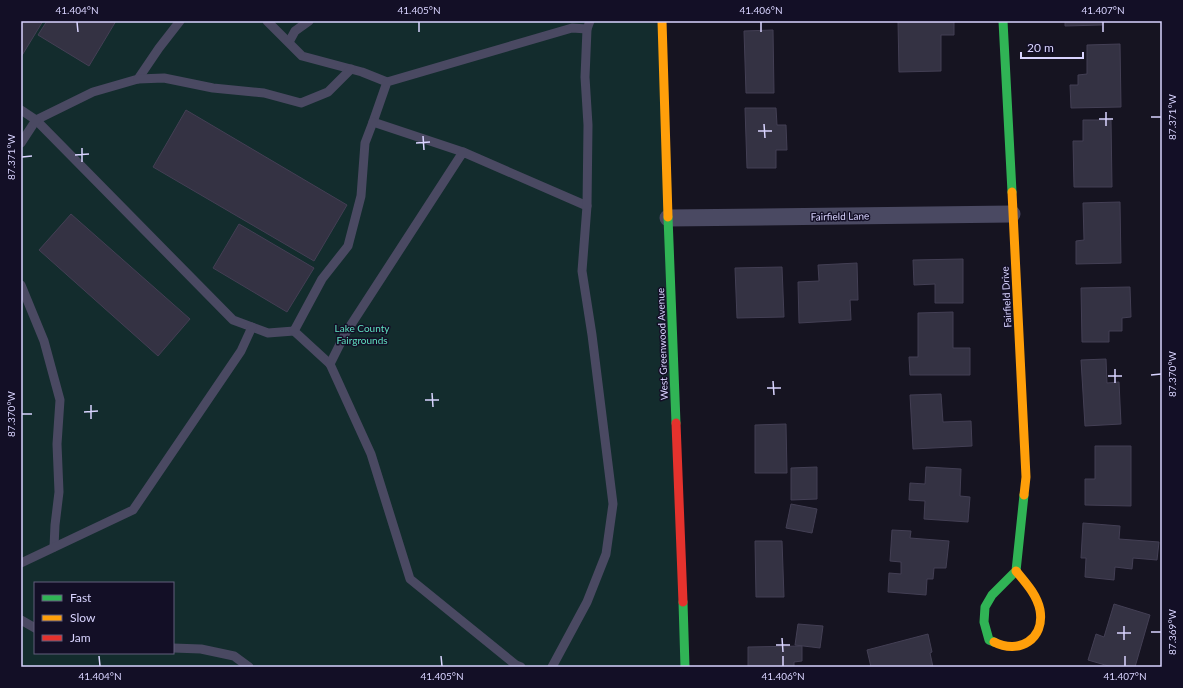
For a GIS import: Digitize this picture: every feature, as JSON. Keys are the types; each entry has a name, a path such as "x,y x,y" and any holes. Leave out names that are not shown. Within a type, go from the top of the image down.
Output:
{"street":[{"name":"West Greenwood Avenue","path":"662,21 668,218 686,667"},
{"name":"Fairfield Drive","path":"1003,21 1026,477 1016,571"},
{"name":"Fairfield Lane","path":"668,218 1012,214"},
{"path":"1016,571 1035,595 1040,611 1040,624 1027,644 1014,646 1000,645 989,640 985,628 986,603 1016,571"}],"lane":[{"path":"138,79 180,21"},
{"path":"267,21 302,56 362,72 387,82 572,28 589,25 585,77 588,125 586,206 582,270 592,335 613,504 606,554 587,602 552,667"},
{"path":"289,42 295,31 309,21"},
{"path":"21,143 36,120 93,92 138,79 164,78 213,88 264,93 301,103 328,92 351,69"},
{"path":"294,331 322,279 348,246 361,196 365,143 387,82"},
{"path":"21,110 36,120 233,320 268,333 294,331 330,364 371,454 410,579 516,665 521,667"},
{"path":"373,122 463,152 586,206"},
{"path":"330,364 345,334 463,152"},
{"path":"21,285 44,341 60,400 57,444 59,492 54,525 54,547"},
{"path":"21,563 133,510 241,351 252,327"},
{"path":"21,620 34,627"},
{"path":"174,648 201,649 234,656 249,667"}],"green space":[{"name":"Lake County Fairgrounds","path":"21,21 666,21 687,667 21,667"}],"building":[{"path":"21,21 43,21 21,57"},
{"path":"47,21 116,21 89,66 38,35"},
{"path":"898,21 954,21 954,35 941,35 941,71 899,72"},
{"path":"1065,21 1102,21 1102,25 1065,26"},
{"path":"773,30 774,93 746,93 744,31"},
{"path":"1120,44 1121,107 1071,108 1070,85 1078,85 1078,75 1087,74 1087,45"},
{"path":"745,108 776,108 777,125 786,125 787,150 776,150 776,168 747,168"},
{"path":"186,110 347,205 314,261 153,167"},
{"path":"1083,120 1111,120 1112,187 1074,187 1073,141 1083,141"},
{"path":"1120,202 1121,263 1076,264 1076,241 1084,240 1083,203"},
{"path":"71,214 190,319 158,356 39,250"},
{"path":"239,224 314,268 287,312 213,268"},
{"path":"963,259 963,303 935,303 935,284 914,285 913,260"},
{"path":"857,263 858,300 850,300 851,320 799,323 798,282 819,281 818,265"},
{"path":"782,267 784,317 737,318 735,268"},
{"path":"1130,287 1131,317 1122,318 1122,331 1109,331 1109,342 1082,342 1081,288"},
{"path":"953,312 953,348 970,348 970,375 910,375 909,357 918,357 918,313"},
{"path":"1106,359 1107,383 1119,382 1121,424 1085,426 1081,360"},
{"path":"941,394 943,422 971,421 972,446 913,449 910,395"},
{"path":"786,424 787,473 755,473 755,425"},
{"path":"1095,446 1131,446 1131,506 1085,505 1085,479 1095,479"},
{"path":"817,467 817,499 791,500 791,468"},
{"path":"926,467 961,469 960,496 970,497 968,522 924,519 925,501 909,500 910,483 925,484"},
{"path":"791,504 817,509 812,533 786,528"},
{"path":"1083,523 1120,526 1119,539 1159,542 1157,560 1133,558 1132,569 1115,567 1114,580 1085,577 1086,558 1081,558"},
{"path":"892,530 911,531 910,538 949,541 946,568 934,568 933,579 927,579 926,595 888,592 889,573 901,574 901,562 890,561"},
{"path":"755,541 782,541 784,597 756,597"},
{"path":"1114,604 1150,615 1135,667 1112,667 1088,660 1096,634 1104,637"},
{"path":"798,624 823,626 820,648 795,645"},
{"path":"928,634 932,652 930,653 933,667 871,667 867,650"},
{"path":"802,646 802,661 794,662 794,667 748,667 748,647"}],"traffic: fast":[{"path":"1003,21 1012,192"},
{"path":"668,217 676,423"},
{"path":"994,642 989,640 984,622 985,607 992,595 1016,571 1024,495"},
{"path":"683,602 685,667"}],"traffic: slow":[{"path":"662,21 668,217"},
{"path":"1012,192 1026,477 1024,495"},
{"path":"994,642 1003,646 1012,647 1021,645 1028,642 1038,629 1040,620 1039,605 1031,589 1016,571"}],"traffic: jam":[{"path":"676,423 683,602"}]}
